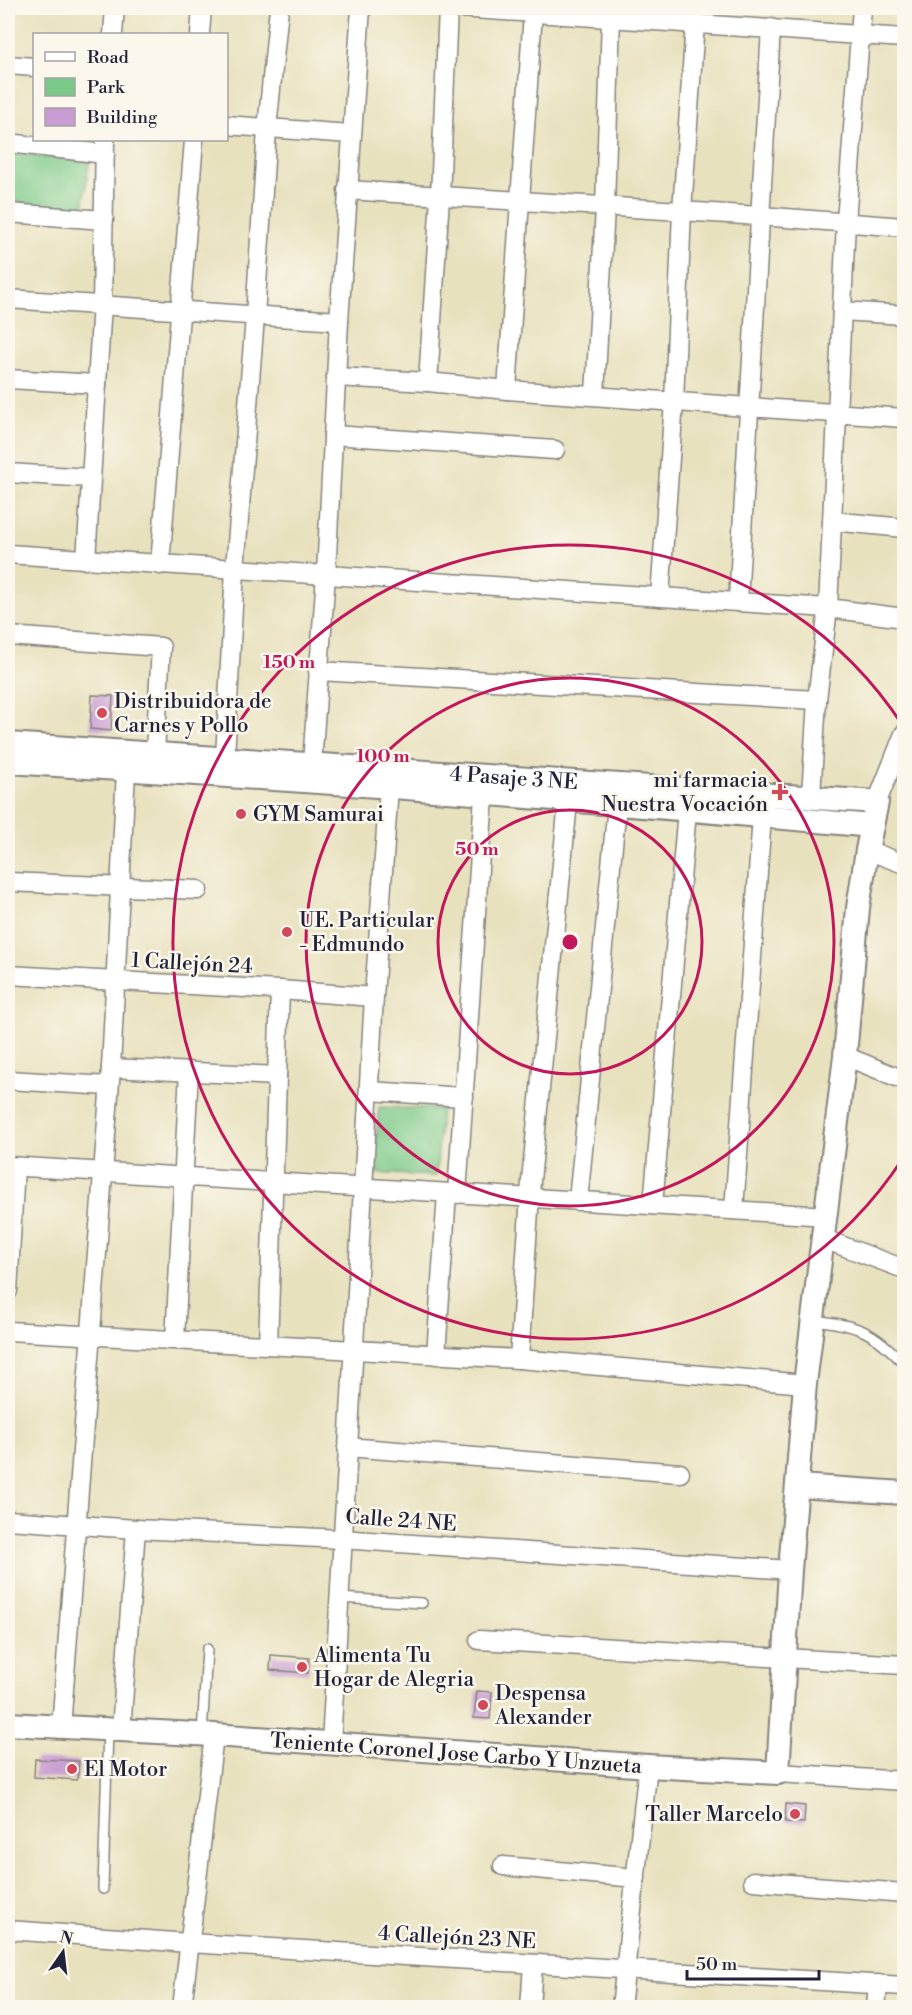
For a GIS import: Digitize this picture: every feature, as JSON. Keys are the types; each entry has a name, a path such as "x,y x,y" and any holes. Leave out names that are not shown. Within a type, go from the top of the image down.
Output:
{"street":[{"path":"113,33 115,8"},
{"path":"200,33 202,8"},
{"path":"225,758 235,569 267,129 279,8"},
{"path":"312,763 326,575 350,134 360,8"},
{"path":"428,382 440,197 448,8"},
{"path":"459,8 611,17 660,14 695,22 904,38"},
{"path":"811,796 817,700 828,608 846,222 862,8"},
{"path":"507,390 533,12"},
{"path":"595,395 605,207 611,17"},
{"path":"660,597 674,402 682,211 695,22"},
{"path":"738,602 771,28"},
{"path":"8,65 33,67"},
{"path":"228,125 350,134"},
{"path":"160,565 194,141"},
{"path":"8,143 105,147 102,304 86,560"},
{"path":"347,190 904,227"},
{"path":"8,213 104,220"},
{"path":"8,299 339,321"},
{"path":"842,311 904,315"},
{"path":"336,377 904,418"},
{"path":"8,379 97,384"},
{"path":"333,435 555,450"},
{"path":"8,474 90,478"},
{"path":"832,521 904,528"},
{"path":"8,554 828,608 904,618"},
{"path":"8,636 161,647 155,753"},
{"path":"318,671 817,700"},
{"path":"778,1773 790,1570 805,1384 845,1056 858,908 867,850 878,802 904,734"},
{"name":"4 Pasaje 3 NE","path":"8,744 878,802"},
{"name":"4 Pasaje 3 NE","path":"8,762 687,810 872,826"},
{"path":"60,1728 110,1077 126,770"},
{"path":"331,1744 341,1539 389,788"},
{"path":"436,1355 464,1097 484,795"},
{"path":"519,1359 530,1198 568,802"},
{"path":"578,1201 617,805"},
{"path":"653,1205 687,810"},
{"path":"734,1210 762,816"},
{"path":"867,850 904,864"},
{"path":"8,882 198,891"},
{"name":"1 Callejón 24","path":"8,975 374,997"},
{"path":"268,1346 280,990"},
{"path":"845,1056 904,1080"},
{"path":"8,1080 110,1077 189,1071 277,1076"},
{"path":"175,1340 189,1071"},
{"path":"369,1090 464,1097"},
{"path":"8,1291 11,1166 827,1216"},
{"path":"824,1239 904,1269"},
{"path":"8,1331 519,1359 805,1384"},
{"path":"347,1447 680,1473"},
{"path":"798,1486 904,1493"},
{"name":"Calle 24 NE","path":"8,1520 341,1539 790,1570"},
{"path":"114,1730 136,1529"},
{"path":"479,1640 904,1665"},
{"name":"Teniente Coronel Jose Carbo Y Unzueta","path":"8,1724 208,1735 648,1766 904,1780"},
{"path":"182,2007 208,1735"},
{"path":"621,2007 648,1766"},
{"path":"503,1866 636,1878"},
{"path":"753,1881 904,1893"},
{"name":"4 Callejón 23 NE","path":"8,1930 904,1986"},
{"path":"530,2007 533,1964"},
{"path":"876,2007 878,1984"}],"lane":[{"path":"813,1320 836,1323 865,1331 886,1344 904,1364"},
{"path":"338,1598 422,1603"},
{"path":"207,1649 208,1735"},
{"path":"103,1889 114,1730"}],"green space":[{"path":"8,153 89,161 83,210 8,201"},
{"path":"379,1107 441,1109 436,1176 373,1173"}],"building":[{"name":"Distribuidora de Carnes y Pollo","path":"92,695 113,696 111,731 90,729"},
{"path":"271,1655 309,1658 308,1673 270,1670"},
{"name":"Despensa Alexander","path":"477,1691 492,1692 490,1719 474,1718"},
{"path":"35,1759 79,1761 77,1780 34,1777"},
{"name":"Taller Marcelo","path":"786,1804 805,1806 804,1823 785,1822"}],"place":[{"name":"Distribuidora de Carnes y Pollo","path":"102,713"},
{"name":"mi farmacia Nuestra Vocación","path":"780,792"},
{"name":"GYM Samurai","path":"241,814"},
{"name":"UE. Particular - Edmundo","path":"287,932"},
{"name":"Alimenta Tu Hogar de Alegria","path":"302,1667"},
{"name":"Despensa Alexander","path":"483,1705"},
{"name":"El Motor","path":"72,1769"},
{"name":"Taller Marcelo","path":"795,1814"}]}
